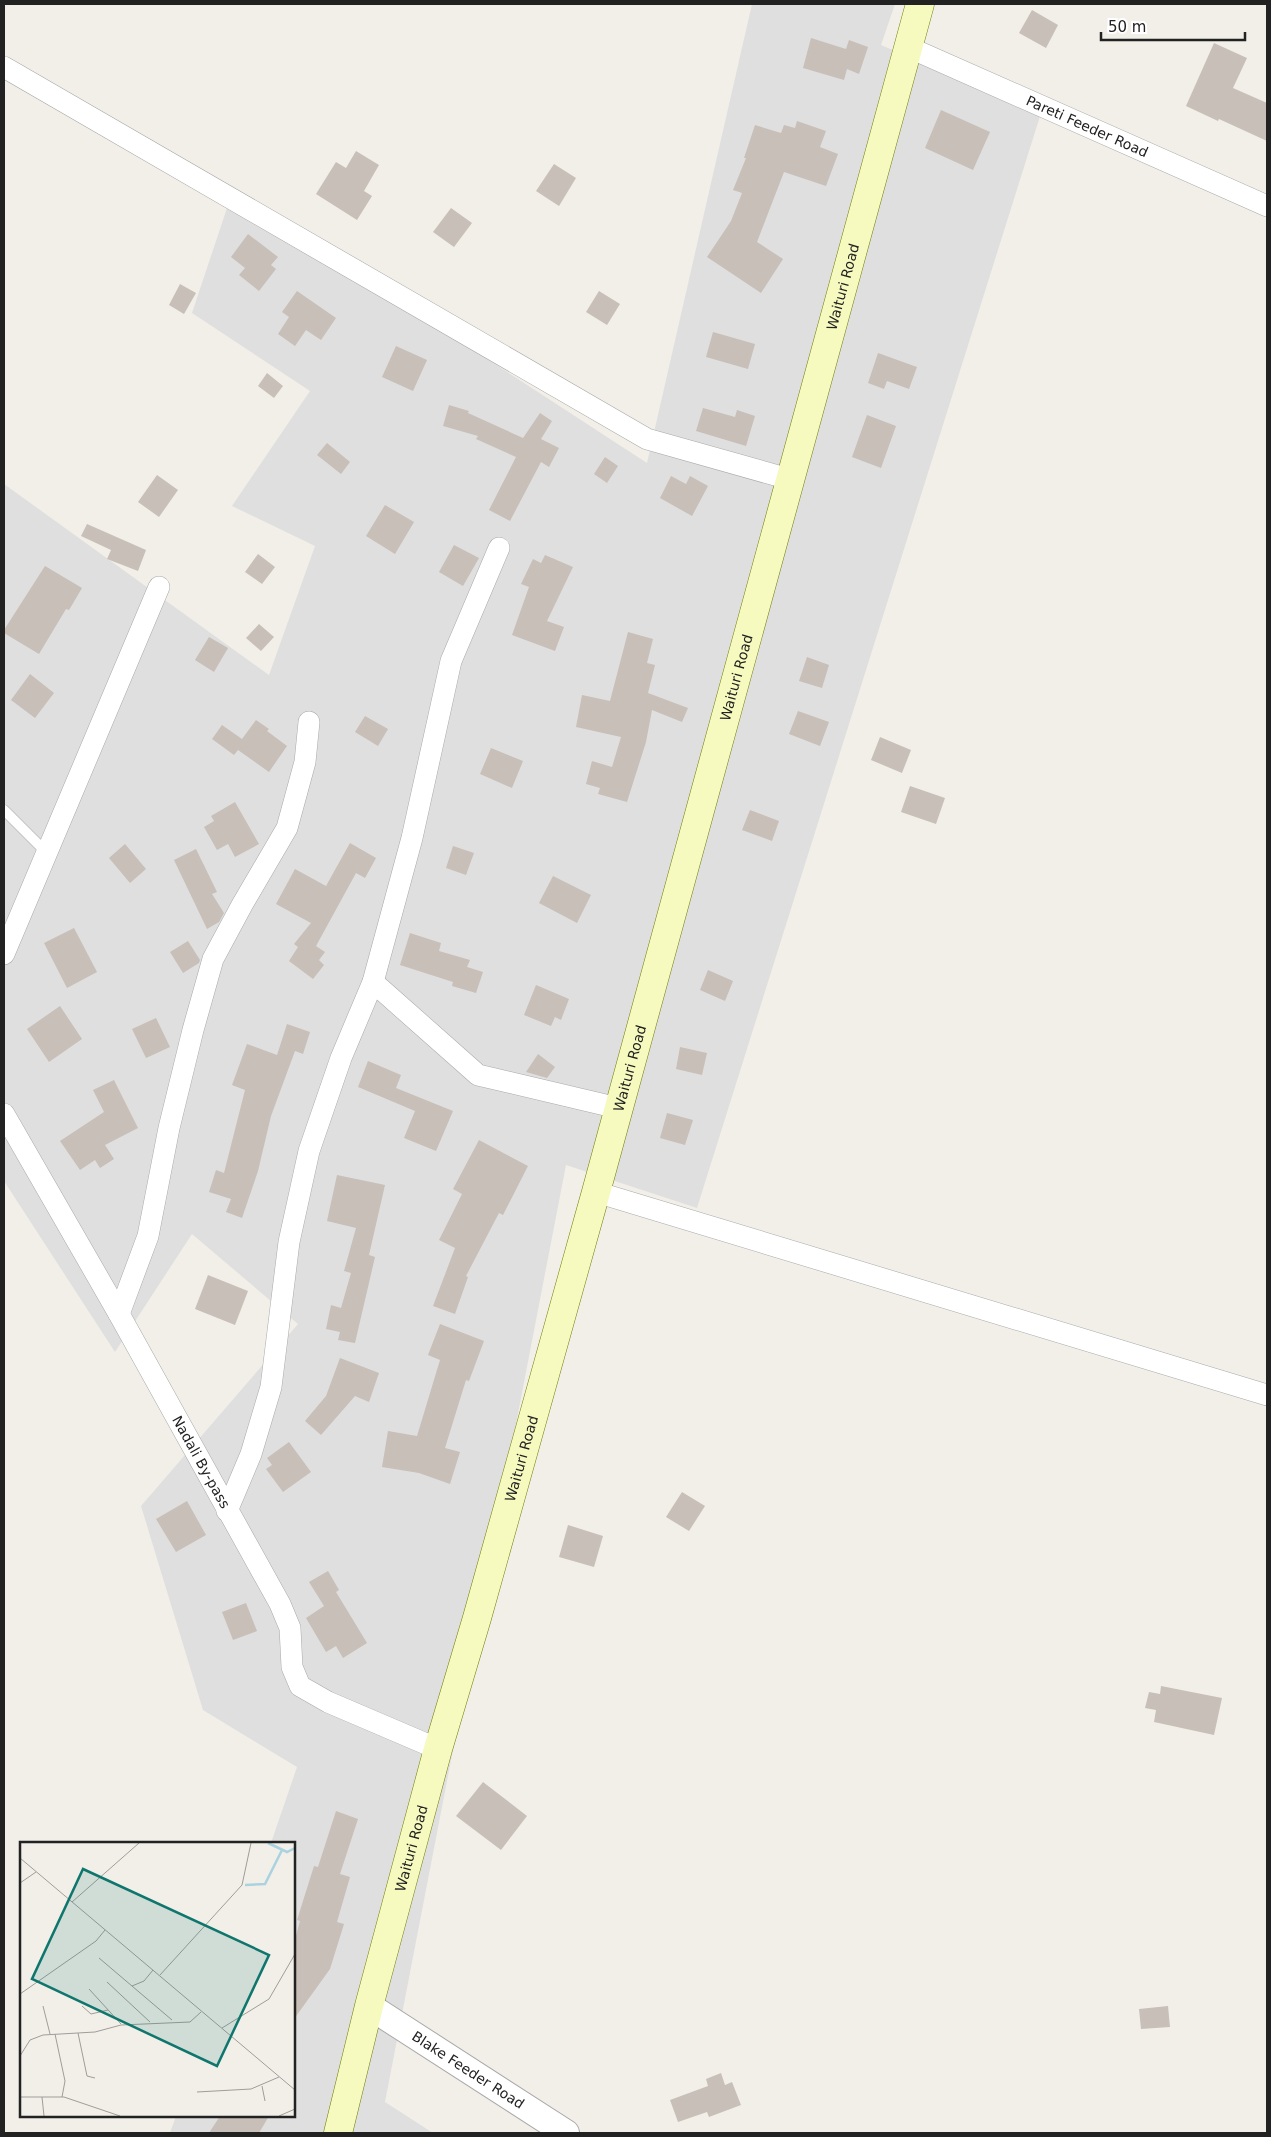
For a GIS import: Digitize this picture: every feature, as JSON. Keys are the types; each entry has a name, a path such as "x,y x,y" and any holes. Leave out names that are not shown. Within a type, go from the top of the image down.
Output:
{"main road":[{"name":"Waituri Road","path":"338,2133 369,2006 438,1749 477,1618 596,1192 920,4"}],"street":[{"name":"Pareti Feeder Road","path":"908,47 1267,206"},
{"path":"4,67 648,439 789,480"},
{"path":"227,1511 251,1454 271,1387 288,1242 309,1150 341,1058 373,982 412,838 451,662 499,548"},
{"path":"4,954 160,587"},
{"path":"119,1314 148,1236 169,1128 213,959 287,828 306,762 309,722"},
{"path":"373,982 478,1075 618,1108"},
{"name":"Nadali By-pass","path":"4,1114 119,1314 287,1618 290,1628 292,1667 300,1686 328,1702 438,1749"},
{"path":"596,1192 1267,1395"},
{"name":"Blake Feeder Road","path":"369,2006 566,2133"}],"lane":[{"path":"4,810 47,853"}],"shaded area":[{"path":"752,4 895,4 881,45 1041,113 697,1208 566,1165 385,2102 433,2133 170,2133 176,2117 295,2117 295,1842 271,1842 297,1767 203,1710 141,1506 298,1324 192,1234 115,1352 4,1181 4,484 269,675 315,546 232,506 310,391 192,313 232,193 647,463"}],"building":[{"path":"1032,10 1058,25 1046,48 1019,33"},
{"path":"811,38 846,49 849,40 868,47 859,74 847,69 844,80 803,68"},
{"path":"1214,43 1247,58 1233,88 1267,103 1267,141 1186,106"},
{"path":"941,110 990,132 973,170 925,148"},
{"path":"797,121 826,131 820,147 838,154 826,186 784,172 757,242 783,259 761,293 707,257 731,221 742,193 733,190 746,158 744,158 755,125 781,133 784,125 795,128"},
{"path":"356,151 379,165 364,191 372,196 357,220 316,194 336,162 346,168"},
{"path":"554,164 576,178 559,206 536,191"},
{"path":"451,208 472,223 454,247 433,232"},
{"path":"248,234 278,257 271,265 276,269 259,291 239,275 245,268 231,257"},
{"path":"180,284 196,293 184,314 169,305"},
{"path":"297,291 336,318 321,340 306,330 295,346 278,334 289,317 282,312"},
{"path":"599,291 620,304 607,325 586,312"},
{"path":"713,332 755,344 748,369 706,357"},
{"path":"396,346 427,360 413,391 382,377"},
{"path":"878,353 917,367 909,389 887,381 884,389 868,383"},
{"path":"267,373 283,386 274,398 258,386"},
{"path":"449,405 469,411 468,413 523,438 540,413 552,421 541,439 559,448 549,467 541,462 510,521 489,510 516,457 476,439 478,436 443,426"},
{"path":"703,408 735,417 737,410 755,416 746,446 696,431"},
{"path":"867,415 896,426 881,468 852,457"},
{"path":"327,443 350,462 341,474 317,455"},
{"path":"605,457 618,466 607,483 594,474"},
{"path":"157,475 178,490 159,517 138,502"},
{"path":"671,476 686,484 690,476 708,486 692,516 660,498"},
{"path":"385,505 414,522 395,554 366,536"},
{"path":"87,524 146,550 138,571 107,559 111,550 81,536"},
{"path":"454,545 479,558 463,586 439,572"},
{"path":"258,554 275,567 262,584 245,572"},
{"path":"545,555 573,567 547,621 564,627 555,651 512,635 529,587 521,584 533,559 541,563"},
{"path":"45,566 82,588 69,610 66,609 39,654 4,633 4,630"},
{"path":"259,624 274,637 261,651 246,638"},
{"path":"628,632 653,639 647,663 655,665 648,693 688,708 682,722 652,710 646,742 627,802 598,794 600,788 586,784 592,761 612,767 621,737 576,727 582,695 610,701"},
{"path":"209,637 228,648 214,672 195,660"},
{"path":"807,657 829,665 822,688 799,681"},
{"path":"30,674 54,693 35,718 11,700"},
{"path":"798,711 829,722 820,746 789,734"},
{"path":"365,716 388,729 378,746 355,732"},
{"path":"256,720 287,746 269,772 238,750 234,755 212,739 222,725 242,739"},
{"path":"880,737 911,750 902,773 871,760"},
{"path":"491,748 523,761 512,788 480,774"},
{"path":"910,786 945,798 936,824 901,812"},
{"path":"235,802 259,844 235,857 228,844 217,850 204,827 214,821 211,816"},
{"path":"750,810 779,821 772,841 742,830"},
{"path":"350,843 376,858 365,878 356,873 316,946 325,952 319,960 324,965 313,979 289,961 298,947 294,944 311,923 276,904 295,869 326,886"},
{"path":"125,844 146,869 130,883 109,858"},
{"path":"453,846 474,853 466,875 446,868"},
{"path":"196,849 217,892 212,894 224,913 219,922 207,929 174,860"},
{"path":"553,876 591,895 577,923 539,903"},
{"path":"74,928 97,972 67,988 44,943"},
{"path":"410,933 441,943 439,951 470,960 467,967 483,972 476,993 452,986 453,982 400,965"},
{"path":"188,941 200,960 199,963 183,973 170,952"},
{"path":"708,970 733,981 725,1001 700,990"},
{"path":"536,985 569,999 561,1020 555,1017 551,1026 524,1015"},
{"path":"60,1006 82,1039 49,1062 27,1029"},
{"path":"156,1018 170,1047 146,1058 132,1029"},
{"path":"287,1024 310,1032 303,1054 295,1051 271,1116 258,1171 242,1218 226,1212 231,1199 209,1192 216,1170 224,1173 245,1090 232,1085 247,1044 277,1055"},
{"path":"680,1047 707,1053 702,1075 676,1069"},
{"path":"538,1054 555,1067 547,1078 526,1072"},
{"path":"368,1061 401,1075 396,1088 453,1111 436,1151 404,1138 415,1111 358,1087"},
{"path":"114,1080 138,1128 105,1145 114,1159 100,1168 95,1160 80,1170 60,1141 104,1112 93,1090"},
{"path":"667,1113 693,1120 685,1145 660,1138"},
{"path":"479,1140 528,1166 503,1215 499,1213 466,1276 468,1277 455,1314 433,1306 455,1248 439,1240 462,1194 453,1189"},
{"path":"337,1175 385,1185 369,1255 375,1257 355,1343 338,1340 340,1332 326,1329 331,1305 341,1308 351,1273 344,1271 356,1228 327,1221"},
{"path":"208,1275 248,1291 235,1325 195,1309"},
{"path":"440,1324 484,1341 469,1381 466,1380 445,1448 460,1452 450,1484 419,1473 382,1467 388,1431 417,1436 440,1360 428,1355"},
{"path":"340,1358 379,1373 369,1402 355,1396 321,1435 305,1421 326,1396"},
{"path":"289,1442 311,1472 283,1492 266,1469 272,1465 267,1458"},
{"path":"682,1492 705,1506 689,1531 666,1517"},
{"path":"187,1501 206,1535 176,1552 156,1519"},
{"path":"568,1525 603,1536 594,1567 559,1557"},
{"path":"328,1571 339,1590 336,1592 367,1643 343,1658 336,1646 326,1652 306,1618 324,1606 309,1582"},
{"path":"246,1603 257,1631 233,1640 222,1612"},
{"path":"1161,1686 1222,1698 1214,1735 1154,1722 1156,1710 1145,1708 1149,1692 1160,1694"},
{"path":"483,1782 527,1816 501,1850 456,1816"},
{"path":"336,1811 358,1819 340,1874 350,1877 337,1922 344,1924 330,1969 295,2018 295,1939 300,1921 297,1920 314,1866 318,1867"},
{"path":"1168,2006 1170,2027 1141,2029 1139,2009"},
{"path":"721,2073 725,2085 732,2082 741,2105 709,2117 707,2112 678,2122 670,2100 708,2086 706,2079"},
{"path":"219,2117 268,2117 259,2133 209,2133"}]}
